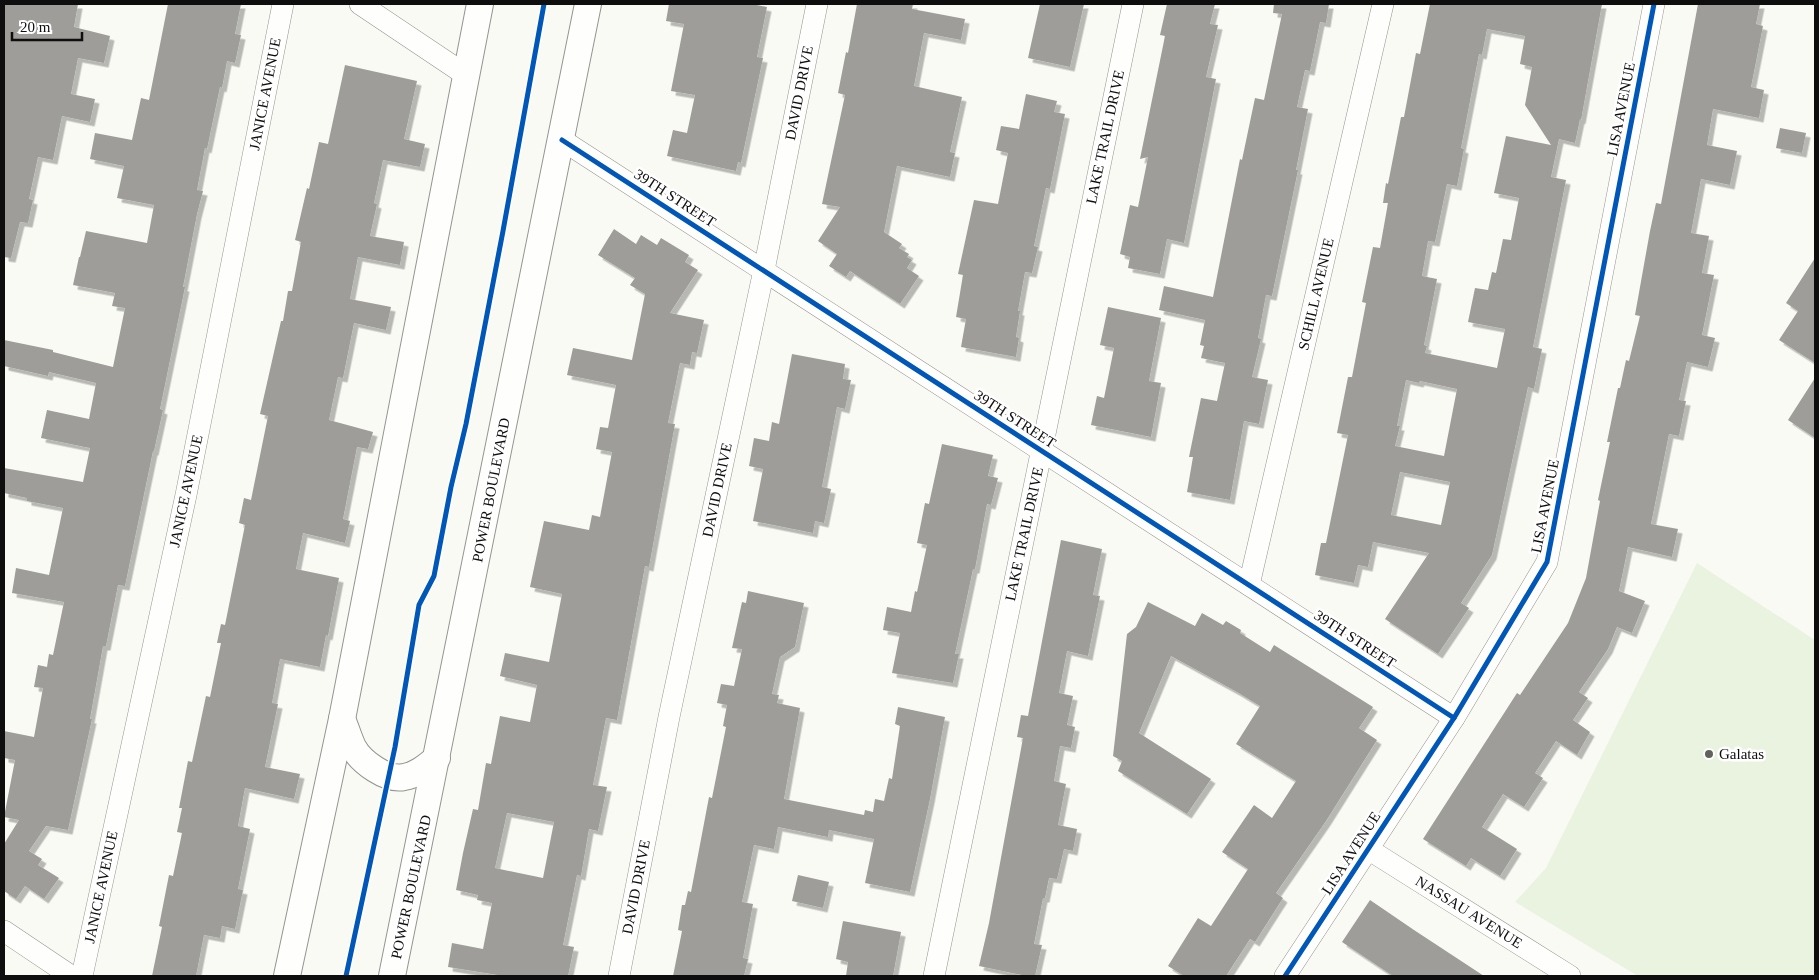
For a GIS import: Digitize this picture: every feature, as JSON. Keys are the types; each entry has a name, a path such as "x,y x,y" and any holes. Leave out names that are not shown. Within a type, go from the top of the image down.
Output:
{"street":[{"name":"JANICE AVENUE","path":"82,976 186,495 283,4"},
{"path":"360,4 466,75"},
{"path":"287,976 342,719 480,4"},
{"name":"POWER BOULEVARD","path":"392,976 588,4"},
{"name":"DAVID DRIVE","path":"619,976 669,717 764,270 817,4"},
{"name":"LAKE TRAIL DRIVE","path":"934,976 1132,4"},
{"name":"SCHILL AVENUE","path":"1249,585 1383,4"},
{"name":"LISA AVENUE","path":"1285,976 1454,718 1547,562 1654,4"},
{"name":"39TH STREET","path":"562,140 1454,718"},
{"path":"342,719 354,749 375,769 389,777 403,778 422,770 437,758"},
{"name":"NASSAU AVENUE","path":"1368,849 1570,976"},
{"path":"4,931 71,976"}],"green space":[{"name":"Galatas","path":"1697,563 1815,640 1815,976 1638,976 1515,902 1546,868"}],"building":[{"path":"4,4 78,4 74,27 110,36 104,63 78,58 71,94 95,99 90,122 62,116 53,160 38,157 29,199 33,200 28,223 20,222 11,258 4,257"},
{"path":"168,4 241,4 235,34 241,35 235,63 227,61 207,149 205,148 197,190 203,191 160,409 163,410 125,586 118,585 106,646 103,646 90,719 92,719 68,830 46,826 29,851 42,859 38,865 59,878 44,899 25,886 16,899 4,891 4,844 19,820 4,817 15,760 4,758 4,731 34,737 43,688 34,687 38,665 47,667 49,654 53,655 64,602 12,593 16,568 49,575 63,508 27,501 27,498 4,493 4,468 83,482 90,448 41,438 47,410 89,419 96,383 49,372 48,376 4,366 4,340 53,350 53,352 113,367 125,308 112,306 115,293 73,285 79,257 86,231 147,243 154,205 117,198 124,166 90,159 95,133 132,140 141,98 149,100"},
{"path":"669,4 752,4 767,7 757,57 763,58 741,163 738,162 736,171 667,156 673,130 687,133 695,95 671,91 684,24 666,21"},
{"path":"857,4 913,4 912,9 965,19 961,40 924,33 914,86 962,97 950,152 955,153 950,177 897,166 884,232 902,244 899,248 909,254 907,257 912,260 907,268 919,276 900,304 850,271 846,277 829,266 837,254 818,241 840,207 822,204 845,95 838,93"},
{"path":"1040,4 1084,4 1070,67 1028,58"},
{"path":"1167,4 1215,4 1210,24 1218,25 1206,77 1216,79 1184,243 1167,239 1160,274 1128,268 1130,257 1120,254 1130,205 1138,207 1148,157 1140,159 1165,36 1160,35"},
{"path":"1274,4 1329,4 1326,23 1320,22 1310,71 1305,70 1297,107 1308,109 1296,170 1298,170 1272,296 1266,295 1258,338 1261,339 1252,377 1268,380 1259,424 1244,421 1230,500 1187,492 1193,457 1189,457 1201,398 1217,401 1225,363 1201,358 1204,346 1200,345 1205,320 1159,310 1164,286 1213,297 1240,159 1242,160 1255,98 1264,100 1282,14 1273,13"},
{"path":"1430,4 1602,4 1581,120 1575,143 1559,139 1551,177 1566,180 1533,347 1542,349 1534,389 1528,387 1492,555 1461,603 1469,608 1438,654 1385,619 1429,553 1373,542 1368,567 1358,565 1354,583 1315,575 1321,543 1326,543 1348,435 1337,433 1348,377 1352,377 1366,303 1362,302 1373,247 1380,248 1388,203 1383,203 1386,183 1388,184 1401,117 1404,117 1416,53 1420,54","holes":["1487,29 1525,36 1520,64 1532,67 1525,105 1551,145 1506,136 1494,193 1519,198 1511,240 1503,239 1496,273 1492,272 1488,290 1475,288 1468,322 1505,329 1497,368 1425,353 1427,346 1424,345 1437,279 1422,276 1428,241 1435,242 1447,184 1457,186 1464,149 1461,148 1479,54 1482,55","1406,380 1457,389 1444,456 1395,446 1400,426 1397,426","1400,472 1450,482 1441,525 1391,515"]},
{"path":"1698,4 1760,4 1756,24 1763,26 1751,87 1764,90 1759,118 1713,109 1707,145 1737,151 1730,185 1701,179 1691,233 1709,236 1702,273 1714,275 1702,335 1715,338 1708,367 1687,362 1679,400 1686,401 1679,436 1669,434 1651,524 1678,529 1672,557 1628,547 1619,591 1645,601 1632,633 1617,627 1608,649 1579,692 1588,698 1573,720 1590,732 1577,755 1556,741 1535,773 1543,778 1524,807 1503,794 1482,827 1517,849 1500,876 1471,858 1466,866 1423,839 1517,693 1520,695 1568,623 1586,578 1600,501 1598,500 1610,442 1607,442 1618,388 1620,388 1626,360 1629,361 1640,316 1635,315 1650,231 1656,203 1661,204"},
{"path":"345,65 417,81 404,139 425,144 420,167 383,160 374,203 377,204 370,236 404,242 400,265 358,257 350,299 391,307 386,330 354,323 343,378 338,377 329,420 373,432 368,449 357,447 343,519 350,521 345,543 303,533 296,569 339,578 320,667 280,659 272,703 278,704 265,767 300,774 294,799 245,788 238,826 250,829 238,889 243,890 235,929 222,926 220,938 204,935 196,976 152,976 162,927 159,926 169,875 173,876 182,833 177,832 182,808 179,808 188,761 192,762 206,696 210,697 221,643 217,643 221,624 225,625 245,525 239,523 244,498 251,500 268,416 260,414 281,321 283,321 288,291 292,291 301,242 295,240 319,142 328,144"},
{"path":"1026,94 1057,101 1054,112 1065,114 1050,189 1046,188 1034,246 1038,247 1032,273 1025,272 1018,311 1020,311 1016,337 1019,338 1016,357 961,347 966,319 956,317 963,275 958,274 974,200 998,204 1008,153 996,150 1001,126 1019,129"},
{"path":"1780,128 1806,133 1802,153 1776,148"},
{"path":"614,229 636,244 641,235 657,245 661,238 689,255 685,262 698,270 670,313 704,320 697,353 692,352 690,365 680,363 668,423 675,424 649,567 645,566 617,720 606,718 593,785 607,787 598,831 589,829 581,876 577,875 563,945 574,947 568,976 504,976 448,967 452,943 483,949 492,903 477,900 478,895 456,890 463,853 473,809 478,810 486,763 491,764 500,716 530,722 537,685 500,676 505,653 549,662 562,594 530,587 544,521 589,530 592,515 600,517 612,452 596,449 600,427 608,428 616,385 567,375 573,348 632,360 645,294 630,285 635,278 598,255","holes":["507,813 554,822 543,878 495,868"]},
{"path":"1815,258 1815,363 1779,340 1798,311 1786,303"},
{"path":"1108,307 1161,318 1149,381 1161,383 1151,437 1091,425 1097,396 1104,398 1114,348 1100,345"},
{"path":"792,354 845,364 843,379 851,380 845,409 837,407 822,487 831,489 824,523 815,521 813,533 753,521 763,469 749,466 754,438 769,441 772,422 779,424"},
{"path":"1815,378 1815,438 1788,420"},
{"path":"942,444 993,455 988,476 998,478 991,505 987,504 975,569 973,569 955,654 959,654 953,683 892,673 900,633 883,630 887,607 911,612 927,545 917,543 925,503 929,504"},
{"path":"1061,540 1102,549 1093,595 1100,596 1088,656 1067,651 1059,693 1073,696 1067,725 1075,727 1071,748 1060,746 1054,781 1066,784 1058,825 1077,829 1073,851 1064,849 1057,879 1049,878 1034,944 1042,945 1035,976 1027,976 979,966 989,923 1023,738 1017,737 1021,715 1028,716"},
{"path":"748,591 804,603 795,647 780,657 772,694 779,695 777,703 800,708 784,799 864,815 865,810 873,812 875,799 884,801 889,778 892,779 900,726 895,724 898,707 945,717 930,799 910,892 865,883 874,839 829,830 828,837 778,827 774,849 754,845 742,902 753,904 743,958 748,959 744,976 673,976 682,931 678,930 682,905 685,905 688,891 691,892 709,797 712,798 726,727 723,726 727,705 717,703 721,684 734,686 742,649 732,648 742,602 746,603"},
{"path":"1148,602 1195,626 1202,613 1223,625 1226,621 1241,630 1240,633 1270,652 1274,645 1373,707 1359,728 1377,740 1326,821 1276,893 1283,898 1255,942 1250,939 1226,976 1184,976 1168,966 1198,918 1211,926 1248,869 1222,852 1254,805 1272,818 1296,781 1236,744 1260,706 1171,656 1139,733 1211,779 1187,814 1118,771 1122,761 1113,756 1127,634 1136,627"},
{"path":"798,875 829,882 823,908 792,901"},
{"path":"1370,900 1484,976 1393,976 1342,942"},
{"path":"843,921 901,932 893,976 846,976 848,962 836,959"}],"cycle path":[{"path":"346,976 395,747 419,605 434,576 451,487 466,424 544,4"},
{"path":"1285,976 1454,718 1547,562 1654,4"},
{"path":"562,140 1454,718"}],"place":[{"name":"Galatas","path":"1709,754"}]}
